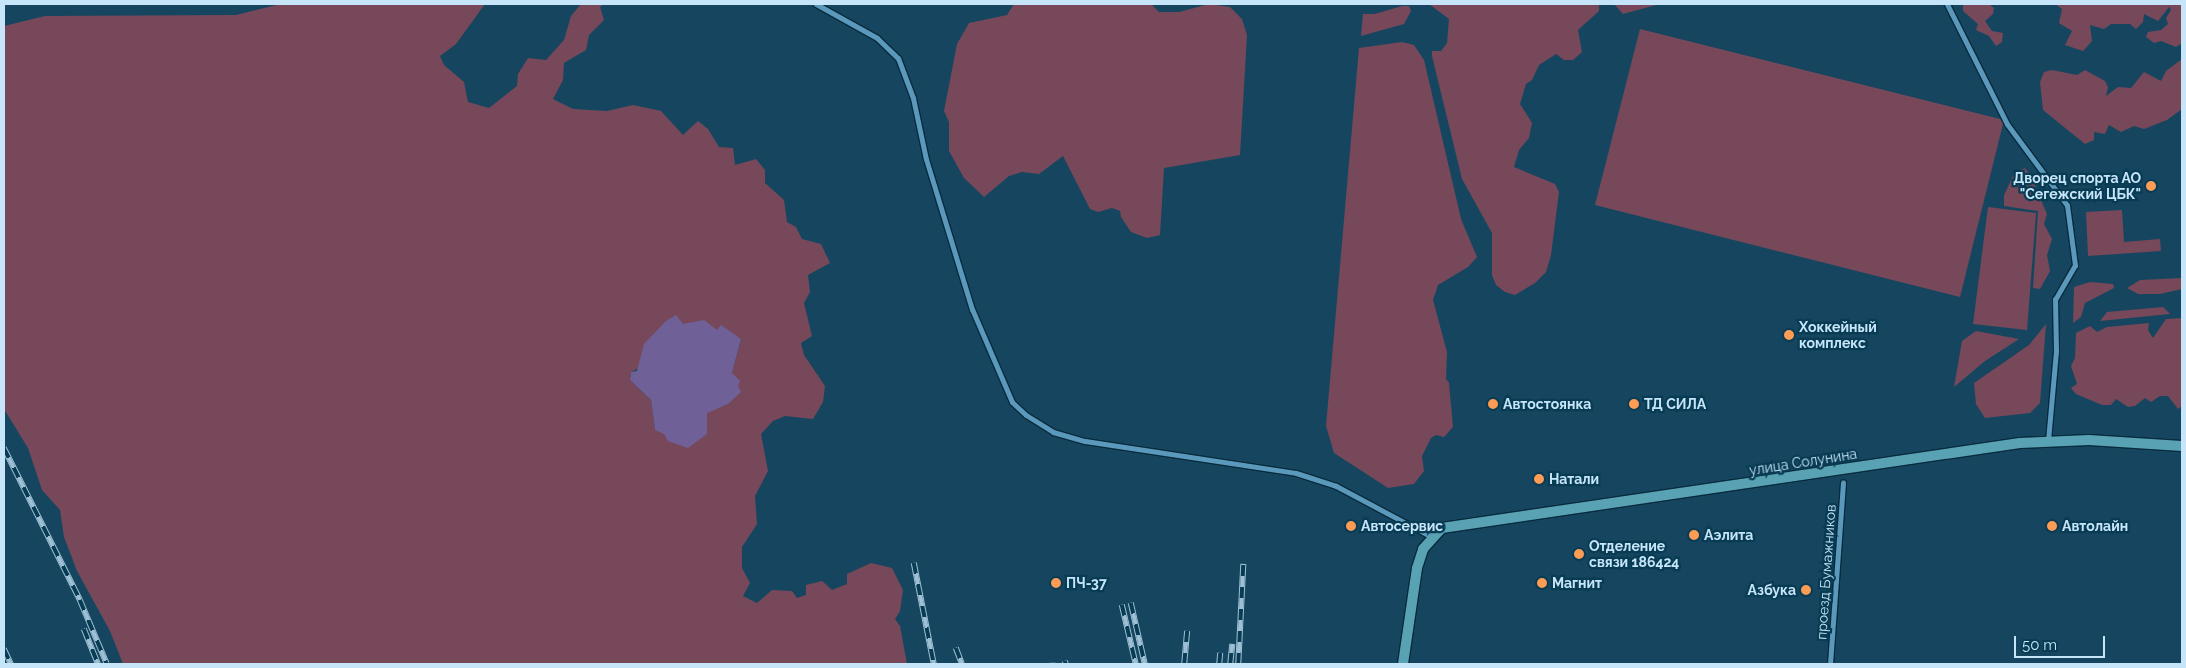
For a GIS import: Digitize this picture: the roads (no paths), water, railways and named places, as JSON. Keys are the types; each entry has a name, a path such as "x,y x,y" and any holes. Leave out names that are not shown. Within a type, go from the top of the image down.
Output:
{"street":[{"path":"816,4 877,38 898,58 913,98 926,159 972,309 1012,402 1026,416 1053,432 1085,441 1296,473 1336,486 1432,537 1423,549 1417,568 1403,664"},
{"path":"1947,4 2007,124 2067,205 2075,265 2056,299 2056,352 2048,440"},
{"name":"улица Солунина","path":"1432,537 1442,528 1458,524 2048,440 2182,446"},
{"name":"проезд Бумажников","path":"1830,664 1843,482"}],"railway":[{"path":"4,448 80,600 107,664"},
{"path":"914,563 934,664"},
{"path":"1238,664 1243,564"},
{"path":"1131,603 1145,664"},
{"path":"1122,605 1136,664"},
{"path":"84,629 98,664"},
{"path":"1184,664 1187,631"},
{"path":"1230,664 1232,644"},
{"path":"956,648 962,664"},
{"path":"4,649 11,664"},
{"path":"1219,664 1220,653"}],"place":[{"name":"Дворец спорта АО \"Сегежский ЦБК\"","path":"2151,186"},
{"name":"Хоккейный комплекс","path":"1789,335"},
{"name":"Автостоянка","path":"1493,404"},
{"name":"ТД СИЛА","path":"1634,404"},
{"name":"Натали","path":"1539,479"},
{"name":"Автосервис","path":"1351,526"},
{"name":"Автолайн","path":"2052,526"},
{"name":"Аэлита","path":"1694,535"},
{"name":"Отделение связи 186424","path":"1579,554"},
{"name":"ПЧ-37","path":"1056,583"},
{"name":"Магнит","path":"1542,583"},
{"name":"Азбука","path":"1806,590"}]}
